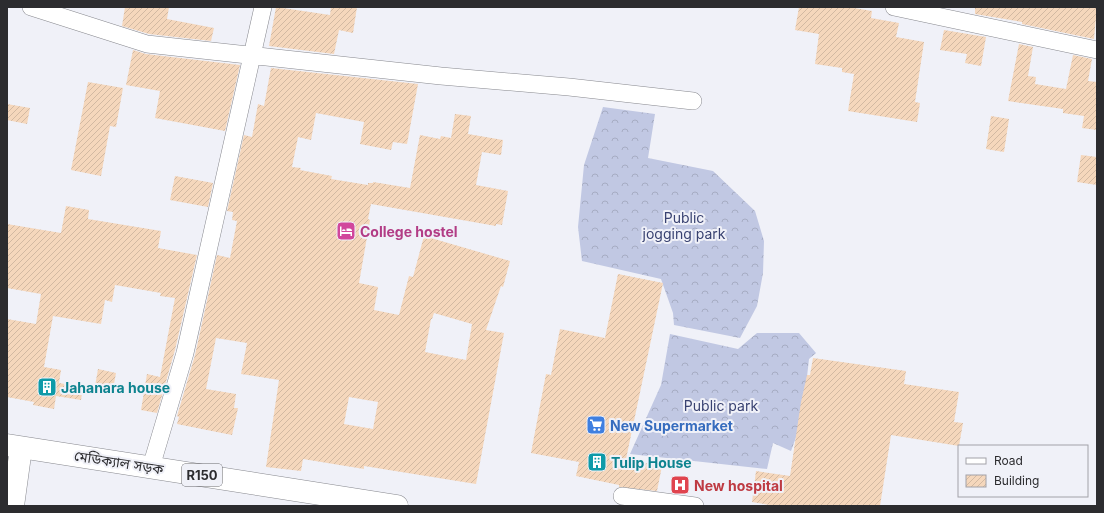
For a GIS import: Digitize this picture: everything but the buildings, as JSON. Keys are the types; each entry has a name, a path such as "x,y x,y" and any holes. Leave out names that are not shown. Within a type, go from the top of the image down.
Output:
{"main road":[{"name":"মেডিক্যাল সড়ক","path":"14,447 396,506"},
{"path":"13,506 14,447"}],"street":[{"path":"31,7 147,44 693,101"},
{"path":"151,467 185,353 263,7"},
{"path":"894,7 1097,50"},
{"path":"622,496 695,506"}],"green space":[{"name":"Public jogging park","path":"603,107 655,114 648,158 713,171 755,211 764,241 763,273 757,306 740,338 674,325 673,313 661,279 582,261 578,227 584,165"},
{"name":"Public park","path":"757,333 799,333 816,353 809,359 802,421 791,451 773,443 767,469 630,454 661,385 670,334 738,349"}],"place":[{"name":"College hostel","path":"346,231"},
{"name":"Jahanara house","path":"47,387"},
{"name":"New Supermarket","path":"596,425"},
{"name":"Tulip House","path":"597,462"},
{"name":"New hospital","path":"680,485"}]}
